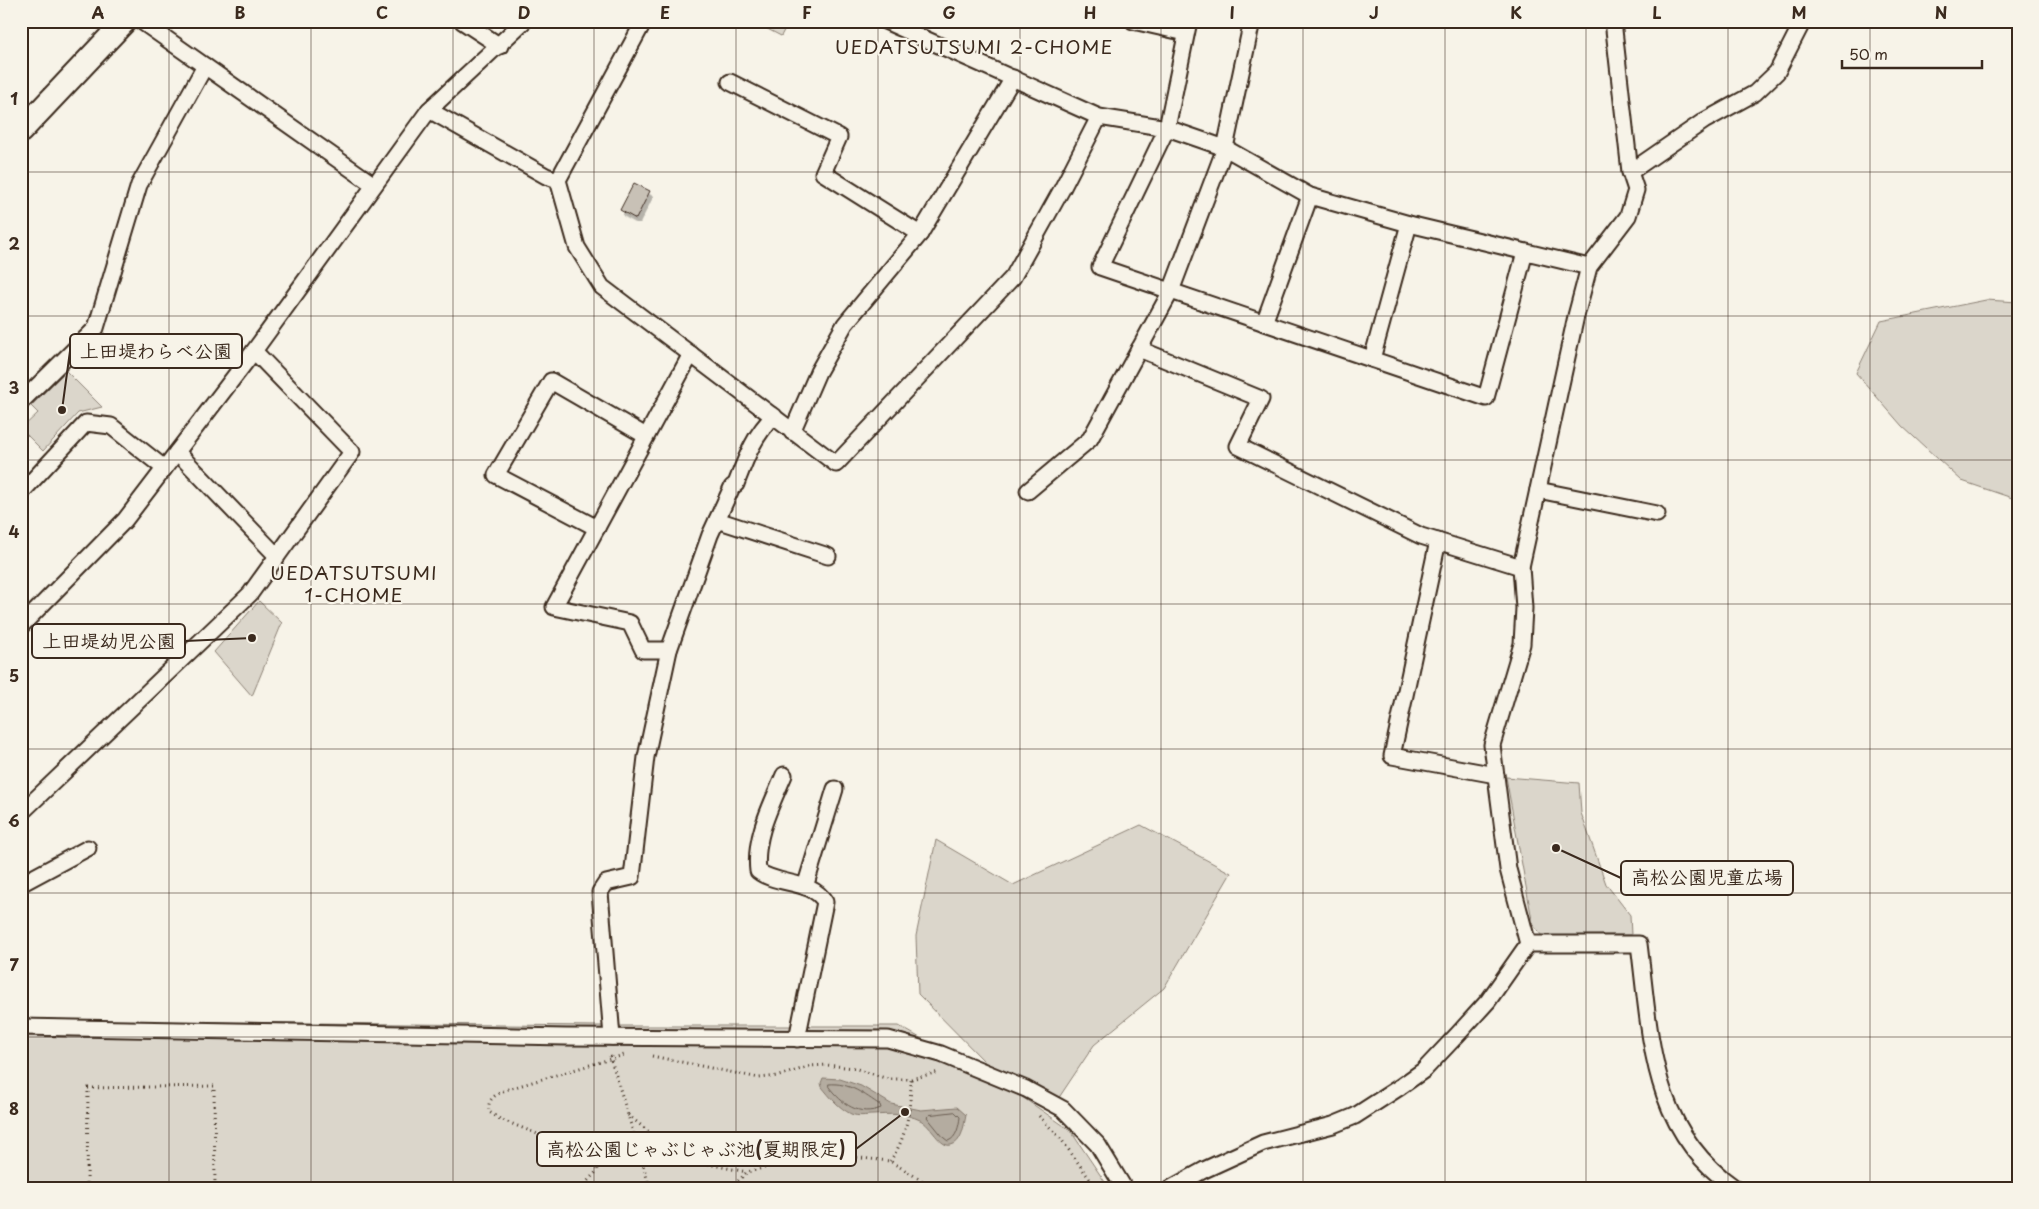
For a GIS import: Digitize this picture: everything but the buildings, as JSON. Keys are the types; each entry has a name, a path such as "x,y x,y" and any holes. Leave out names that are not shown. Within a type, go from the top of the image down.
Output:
{"street":[{"path":"21,131 125,21"},
{"path":"141,21 374,185"},
{"path":"462,21 500,46"},
{"path":"21,626 126,520 254,352 429,110 500,46 524,21"},
{"path":"644,21 558,180 577,247 602,287 836,464 1012,277 1062,189 1099,117"},
{"path":"885,21 1099,117 1167,128 1225,148 1310,196 1409,224 1589,267"},
{"path":"1133,21 1187,27 1167,128 1100,267 1486,398 1525,252"},
{"path":"1028,490 1090,439 1171,291 1225,148 1252,21"},
{"path":"1172,1188 1204,1170 1263,1144 1333,1125 1355,1116 1408,1081 1424,1070 1488,1001 1528,944 1508,869 1492,745 1522,644 1524,608 1521,567 1576,316 1589,267 1628,216 1636,190 1630,172 1613,21"},
{"path":"1630,172 1704,121 1755,92 1777,72 1803,21"},
{"path":"21,402 96,328 139,185 204,66"},
{"path":"792,432 818,372 845,324 920,234 1013,78"},
{"path":"730,82 839,137 822,173 920,234"},
{"path":"429,110 546,176 558,180"},
{"path":"1264,323 1310,196"},
{"path":"1372,359 1409,224"},
{"path":"1139,348 1261,399 1238,446 1421,536 1521,567"},
{"path":"21,813 250,594 352,452 254,352"},
{"path":"669,650 643,650 630,623 554,607 691,354"},
{"path":"597,528 496,475 551,381 646,436"},
{"path":"610,1045 600,892 606,883 632,877 646,757 669,650 717,520 732,487 736,484 752,443 774,416"},
{"path":"21,493 86,422 111,426 164,468"},
{"path":"177,452 277,556"},
{"path":"1538,490 1657,514"},
{"path":"717,520 828,556"},
{"path":"1438,541 1392,756 1496,775"},
{"path":"784,775 763,823 758,871 765,876 805,887 821,895 825,902 797,1039"},
{"path":"805,887 835,790"},
{"path":"21,884 88,848"},
{"path":"1528,944 1639,944 1656,1071 1668,1108 1693,1150 1716,1175 1735,1188"},
{"path":"21,1027 610,1045 797,1039 888,1039 941,1054 1026,1089 1063,1109 1098,1145 1124,1188"}],"path":[{"path":"610,1045 611,1058 650,1188"},
{"path":"581,1188 598,1170 596,1160 580,1151 500,1119 489,1112 488,1105 492,1097 505,1090 628,1054"},
{"path":"645,1054 758,1078 778,1076 811,1066 854,1068 888,1079 911,1079 943,1071"},
{"path":"890,1160 898,1147 906,1125 911,1098 911,1079"},
{"path":"87,1188 88,1088 214,1086 216,1188"},
{"path":"1033,1112 1061,1139 1096,1188"},
{"path":"628,1115 667,1146 692,1161 747,1172 822,1154 890,1160 934,1188"},
{"path":"731,1188 747,1172"}],"shaded area":[{"path":"752,21 789,21 781,36"},
{"path":"1986,300 2018,302 2018,500 1962,481 1902,426 1856,373 1881,321"},
{"path":"66,371 102,407 78,413 43,451 21,429 38,413 31,406"},
{"path":"259,601 282,623 252,696 214,652"},
{"path":"1506,777 1579,783 1581,813 1606,884 1630,915 1631,935 1542,936 1533,925"},
{"path":"1141,825 1231,873 1164,988 1094,1045 1052,1108 989,1066 918,994 916,936 936,840 1013,885"},
{"path":"21,1020 597,1026 899,1026 1012,1090 1070,1130 1109,1188 21,1188"}],"water":[{"path":"823,1078 840,1079 861,1086 891,1104 921,1110 957,1107 966,1115 962,1133 955,1144 947,1145 939,1140 928,1126 920,1120 909,1116 885,1114 859,1116 851,1114 839,1105 822,1087"}],"place":[{"name":"上田堤わらべ公園","path":"62,410"},
{"name":"上田堤幼児公園","path":"252,638"},
{"name":"高松公園児童広場","path":"1556,848"},
{"name":"高松公園じゃぶじゃぶ池(夏期限定)","path":"905,1112"}],"district":[{"name":"UEDATSUTSUMI 2-CHOME","path":"974,46"},
{"name":"UEDATSUTSUMI 1-CHOME","path":"354,583"}]}
